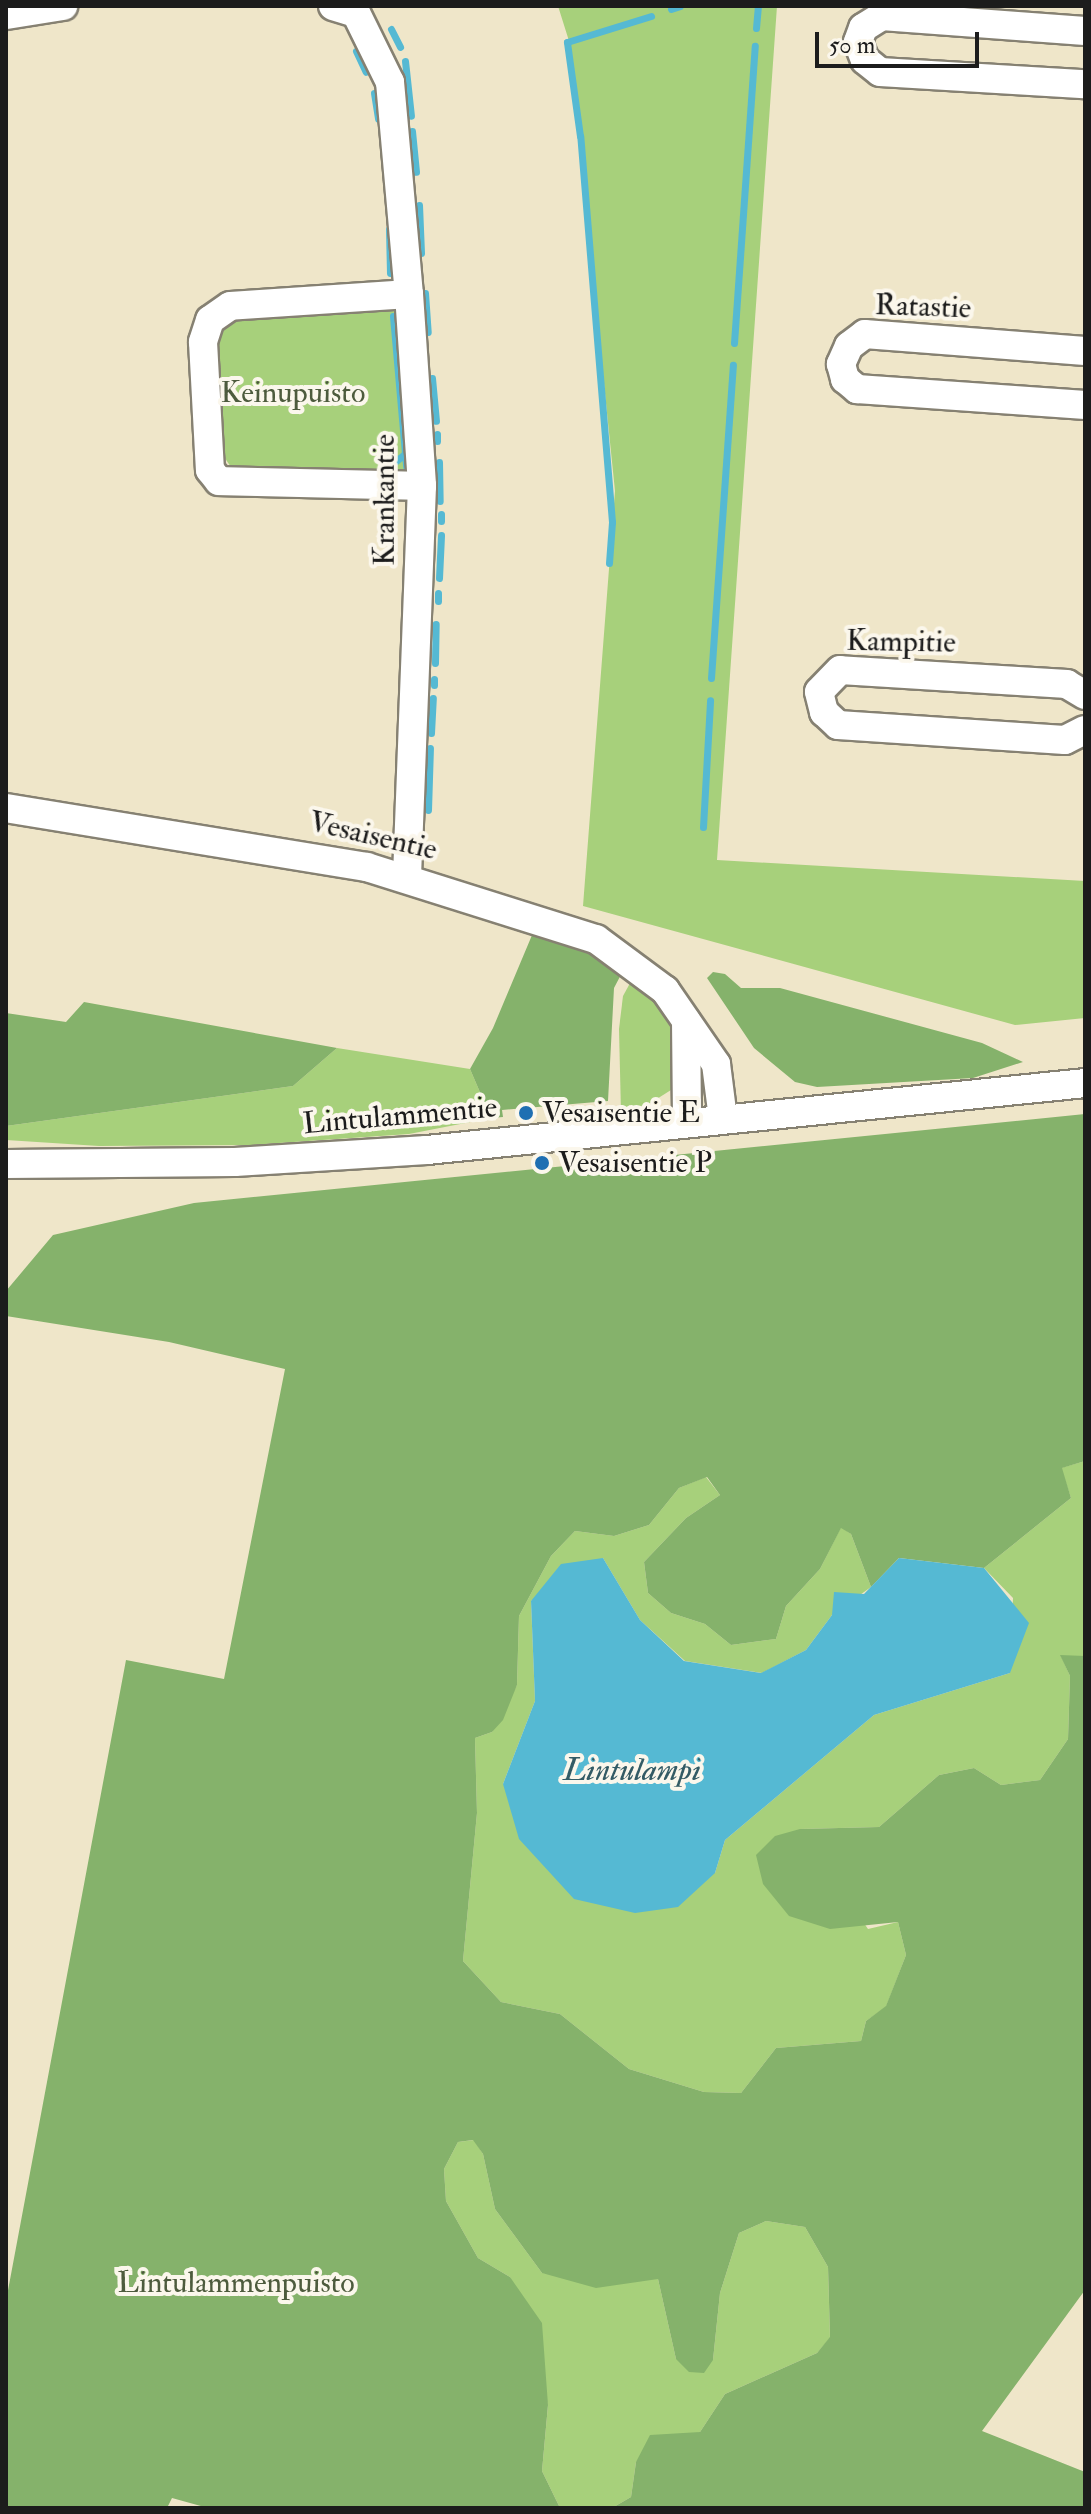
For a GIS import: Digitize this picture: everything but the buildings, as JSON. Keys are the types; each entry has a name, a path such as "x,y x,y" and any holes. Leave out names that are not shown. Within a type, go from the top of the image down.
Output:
{"street":[{"path":"6,15 63,6"},
{"name":"Krankantie","path":"354,8 390,82 422,486 407,876"},
{"path":"1085,31 882,16 863,28 858,42 865,60 880,72 1085,84"},
{"path":"409,294 230,306 210,320 203,342 210,470 219,481 422,486"},
{"name":"Ratastie","path":"1085,351 865,334 849,346 841,364 845,379 857,389 1085,405"},
{"name":"Kampitie","path":"1085,695 1067,684 840,670 819,692 824,712 838,725 1065,740 1085,730"},
{"name":"Vesaisentie","path":"6,808 267,847 407,876 596,939 665,990 716,1064 723,1119"},
{"path":"686,1020 687,1123"},
{"name":"Lintulammentie","path":"6,1164 235,1162 427,1150 1085,1083"}],"green space":[{"path":"558,6 777,6 717,860 1085,881 1085,1018 1015,1025 583,906 615,491 569,41"},
{"name":"Keinupuisto","path":"391,305 401,310 414,464 405,475 233,470 220,451 215,344 233,315"},
{"path":"535,928 625,967 614,988 608,1101 502,1110 503,1117 491,1118 470,1069 493,1028"},
{"path":"713,972 725,974 741,988 780,988 982,1043 1023,1062 973,1078 817,1087 795,1082 754,1048 707,978"},
{"path":"635,974 654,991 676,1030 679,1070 671,1090 641,1109 621,1113 619,1029 623,996"},
{"path":"84,1002 337,1048 293,1086 6,1126 6,1013 66,1022"},
{"path":"337,1048 470,1069 491,1118 409,1134 252,1145 99,1146 6,1140 6,1126 293,1086"},
{"name":"Lintulammenpuisto","path":"1085,1114 1085,1461 1062,1468 1071,1498 984,1568 899,1558 871,1587 851,1534 841,1528 820,1569 786,1606 776,1639 731,1645 705,1624 671,1613 648,1593 644,1562 686,1518 720,1495 707,1477 679,1488 649,1525 614,1536 575,1531 551,1556 519,1616 517,1685 503,1720 492,1732 475,1738 477,1813 463,1961 501,2002 560,2014 629,2069 704,2092 741,2093 776,2048 861,2041 866,2021 886,2006 906,1955 898,1922 830,1929 789,1916 763,1884 756,1855 775,1836 800,1829 879,1827 939,1775 974,1768 1001,1785 1040,1780 1068,1739 1070,1676 1060,1655 1085,1656 1085,2290 982,2431 1085,2472 1085,2508 612,2508 631,2497 636,2462 650,2435 700,2432 725,2394 817,2353 830,2337 828,2267 805,2227 766,2221 739,2233 720,2293 713,2360 704,2373 689,2372 676,2359 658,2279 596,2288 542,2273 495,2209 483,2154 473,2140 458,2142 444,2169 446,2201 478,2258 510,2277 542,2323 548,2405 542,2471 560,2508 208,2508 172,2498 167,2508 6,2508 6,2301 126,1660 224,1679 285,1369 169,1342 6,1316 6,1291 53,1235 194,1203"},
{"path":"1085,1461 1085,1656 1061,1656 1070,1676 1068,1739 1040,1780 1001,1785 974,1768 939,1775 879,1827 800,1829 868,1929 898,1922 906,1955 886,2007 866,2021 861,2041 776,2048 741,2093 704,2092 629,2069 560,2014 501,2002 463,1961 477,1813 475,1738 492,1732 517,1685 519,1616 551,1556 575,1531 614,1536 649,1525 679,1488 706,1477 720,1495 686,1518 644,1562 648,1593 671,1613 705,1624 731,1645 776,1639 786,1606 820,1569 841,1527 851,1534 871,1587 832,1615 806,1650 762,1673 685,1661 640,1620 603,1558 531,1601 535,1701 503,1784 715,1873 725,1840 874,1715 1010,1673 1013,1598 984,1568 1071,1498 1061,1468"},
{"path":"474,2140 483,2154 495,2209 542,2273 658,2279 676,2359 713,2360 720,2293 739,2233 766,2221 805,2227 828,2267 830,2338 817,2353 725,2394 700,2432 636,2462 631,2497 612,2508 560,2508 542,2471 548,2405 510,2277 478,2258 446,2201 444,2169 458,2142"}],"water":[{"name":"Lintulampi","path":"603,1558 640,1620 684,1661 761,1673 806,1650 832,1615 834,1592 864,1594 899,1558 984,1568 1029,1623 1010,1673 874,1715 725,1840 715,1873 678,1907 635,1913 574,1899 519,1839 503,1784 535,1701 531,1601 561,1564"}],"waterway":[{"path":"671,9 680,6"},
{"path":"756,28 758,6"},
{"path":"609,563 612,522 580,136 567,42 651,16"},
{"path":"391,29 400,47"},
{"path":"734,343 755,46"},
{"path":"356,51 366,72"},
{"path":"405,61 411,116"},
{"path":"374,93 378,119"},
{"path":"412,131 416,172"},
{"path":"419,205 421,253"},
{"path":"389,229 390,273"},
{"path":"425,293 428,332"},
{"path":"393,316 406,466"},
{"path":"711,678 733,365"},
{"path":"432,378 436,421"},
{"path":"437,434 437,441"},
{"path":"396,461 406,453"},
{"path":"439,462 440,501"},
{"path":"441,514 441,521"},
{"path":"439,578 441,535"},
{"path":"438,593 438,601"},
{"path":"435,663 436,624"},
{"path":"434,679 434,685"},
{"path":"431,733 433,698"},
{"path":"703,827 710,700"},
{"path":"428,810 430,748"}],"place":[{"name":"Vesaisentie E","path":"526,1113"},
{"name":"Vesaisentie P","path":"542,1163"}]}
